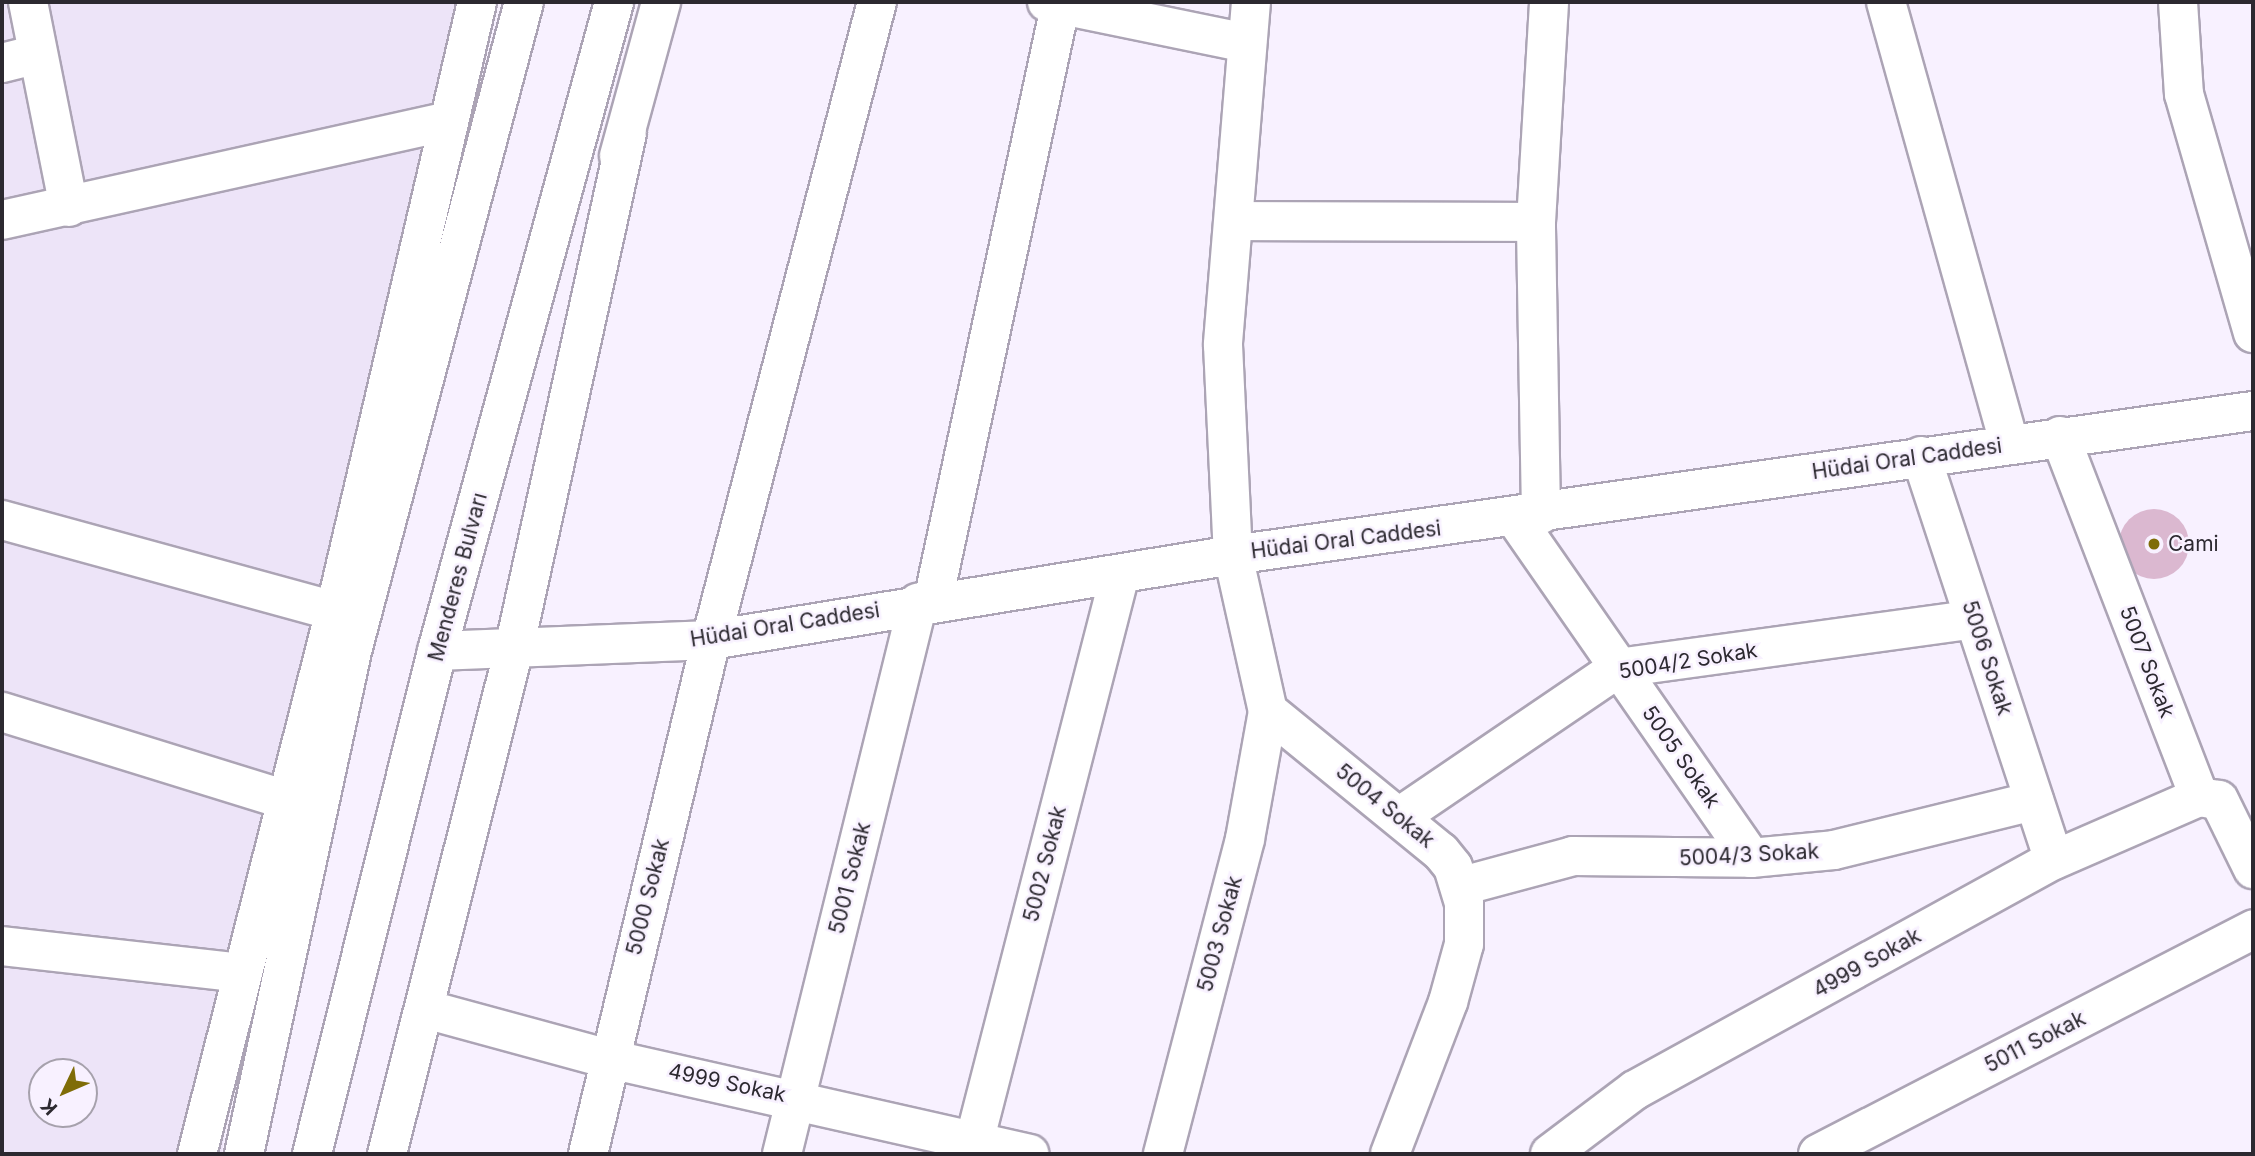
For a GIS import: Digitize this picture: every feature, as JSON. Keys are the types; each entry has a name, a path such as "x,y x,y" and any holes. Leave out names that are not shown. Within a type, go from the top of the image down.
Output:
{"street":[{"path":"28,2 19,59 69,207"},
{"path":"197,1154 335,611 477,2"},
{"path":"244,1154 352,651 524,2"},
{"name":"Menderes Bulvarı","path":"312,1154 437,651 614,2"},
{"path":"387,1154 514,649 628,133 661,2"},
{"name":"5000 Sokak","path":"588,1154 711,640 877,2"},
{"path":"1251,2 1223,345 1233,555 1268,711"},
{"path":"1528,516 1536,222 1549,2"},
{"path":"1886,2 2009,443"},
{"path":"2178,2 2185,94 2253,333"},
{"path":"1056,3 1247,43"},
{"name":"5001 Sokak","path":"782,1154 925,602 1056,3"},
{"path":"2,220 448,121"},
{"path":"516,368 558,294 628,133"},
{"path":"1235,221 1536,222"},
{"name":"Hüdai Oral Caddesi","path":"437,651 711,640 925,602 1233,555 1528,516 2009,443 2253,411"},
{"name":"5007 Sokak","path":"2060,436 2199,797"},
{"name":"5006 Sokak","path":"1921,456 2054,860"},
{"name":"5005 Sokak","path":"1528,516 1618,668 1751,858"},
{"path":"2,520 335,611"},
{"name":"5002 Sokak","path":"972,1148 1120,574"},
{"name":"5004/2 Sokak","path":"1402,816 1618,668 1974,619"},
{"name":"5004 Sokak","path":"1268,711 1402,816 1441,852 1462,886"},
{"name":"5003 Sokak","path":"1163,1154 1244,839 1268,711"},
{"path":"2,712 287,800"},
{"path":"2199,797 2219,800 2253,869"},
{"name":"4999 Sokak","path":"1550,1154 1635,1090 2054,860 2199,797"},
{"name":"5004/3 Sokak","path":"1462,886 1573,856 1751,858 1834,850 2034,800"},
{"path":"1390,1154 1461,955 1462,886"},
{"name":"5011 Sokak","path":"1818,1154 2253,929"},
{"path":"2,946 242,973"},
{"name":"4999 Sokak","path":"425,1009 609,1059 796,1098 972,1148 1029,1154"}],"shaded area":[{"path":"2,2 497,2 242,973 222,1154 2,1154"}],"building":[{"name":"Cami","path":"2161,509 2174,515 2183,524 2187,530 2187,558 2179,569 2168,577 2147,579 2129,569 2121,558 2119,537 2129,519 2140,511"}],"place":[{"name":"Cami","path":"2154,544"}]}
